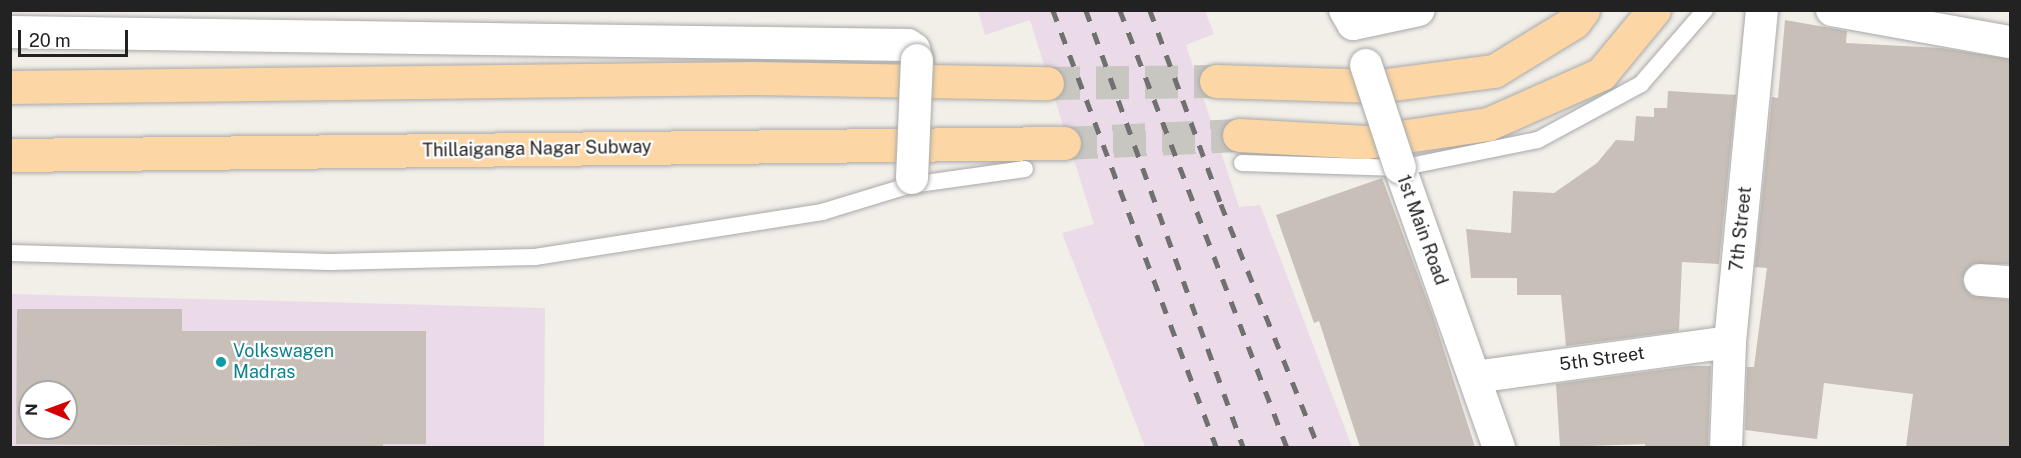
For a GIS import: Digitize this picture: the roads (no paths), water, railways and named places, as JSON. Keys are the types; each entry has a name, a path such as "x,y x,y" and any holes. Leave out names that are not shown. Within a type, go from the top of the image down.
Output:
{"main road":[{"path":"1216,81 1378,86 1494,71 1574,22 1583,10"},
{"path":"1241,149 1366,142 1488,124 1601,74 1654,10"},
{"path":"10,87 753,78 1047,83"},
{"name":"Thillaiganga Nagar Subway","path":"10,155 1064,143"}],"street":[{"path":"1350,15 1419,10"},
{"name":"7th Street","path":"1726,447 1730,342 1762,10"},
{"path":"1832,10 1972,22 2010,42"},
{"name":"1st Main Road","path":"1350,15 1400,168 1499,447"},
{"path":"10,32 908,45 914,48 917,60 911,181"},
{"path":"1980,280 2010,282"},
{"name":"5th Street","path":"1475,377 1730,342"}],"lane":[{"path":"1241,149 1400,168 1538,141 1641,84 1705,10"},
{"path":"10,253 331,262 535,257 822,212 911,181 1025,169"}],"tunnel":[{"path":"1047,83 1216,81"},
{"path":"1064,143 1239,135"}],"railway":[{"path":"1053,10 1217,448"},
{"path":"1086,10 1244,448"},
{"path":"1120,10 1287,448"},
{"path":"1150,10 1221,204 1319,448"}],"place":[{"name":"Volkswagen Madras","path":"221,362"}]}
